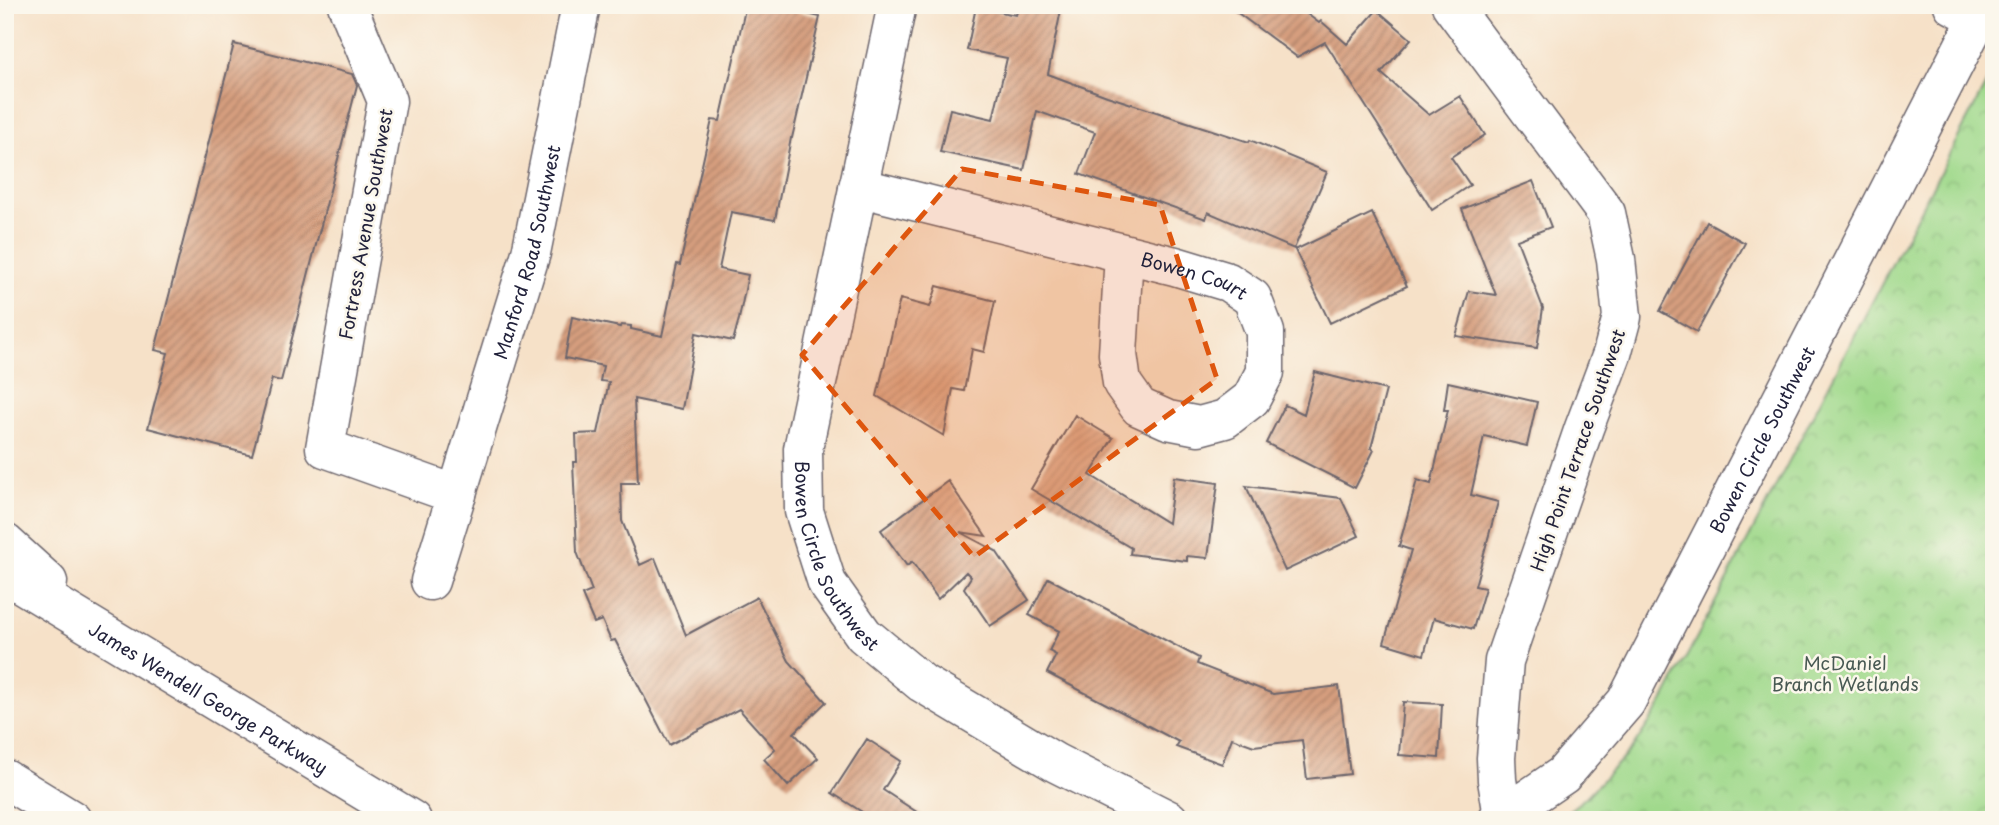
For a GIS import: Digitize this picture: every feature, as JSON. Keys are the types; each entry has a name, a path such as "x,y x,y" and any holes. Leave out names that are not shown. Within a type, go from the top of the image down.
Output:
{"main road":[{"name":"Fortress Avenue Southwest","path":"348,5 387,101 325,448 457,495"},
{"name":"Manford Road Southwest","path":"430,581 531,253 580,5"},
{"name":"Bowen Circle Southwest","path":"897,5 803,449 804,511 827,583 864,635 922,684 1056,764 1169,820"},
{"name":"High Point Terrace Southwest","path":"1451,5 1606,213 1616,259 1622,317 1612,354 1503,661 1496,758 1500,818"},
{"name":"Bowen Circle Southwest","path":"1500,818 1563,775 1626,702 1978,14"},
{"name":"Bowen Court","path":"858,187 1124,254 1228,282 1251,298 1265,332 1265,372 1251,400 1225,419 1199,426 1168,420 1139,407 1122,383 1118,354 1124,254"},
{"name":"James Wendell George Parkway","path":"7,556 69,601 133,653 412,820"},
{"path":"5,779 72,820"}],"highlighted area":[{"path":"962,169 1160,205 1217,379 974,557 802,355"}],"green space":[{"name":"McDaniel Branch Wetlands","path":"1994,69 1994,820 1557,820 1585,798 1631,750 1663,702"}],"building":[{"path":"746,5 768,5 820,17 791,138 775,220 731,212 719,269 748,275 739,319 733,341 696,333 682,409 634,399 638,483 621,483 622,521 640,565 655,558 686,635 757,597 789,661 826,702 794,733 818,758 788,786 764,759 775,749 739,709 669,745 615,640 611,641 602,620 594,623 582,595 592,591 577,552 573,462 577,462 576,434 598,433 609,382 600,381 603,366 565,358 572,317 620,327 631,326 631,329 662,336 712,120 720,121"},
{"path":"1019,5 1062,5 1048,74 1107,96 1249,142 1250,140 1327,172 1294,249 1208,212 1206,219 1079,174 1095,132 1037,111 1024,170 940,152 950,109 993,119 1007,58 967,50 976,7 1016,15"},
{"path":"1227,5 1295,5 1319,23 1321,21 1347,44 1377,10 1411,39 1381,73 1429,115 1460,96 1485,135 1451,157 1470,185 1432,210 1325,42 1297,57"},
{"path":"234,44 352,74 357,85 281,381 272,379 252,455 148,428 168,353 155,350"},
{"path":"1533,181 1551,227 1517,240 1543,308 1537,348 1456,336 1469,291 1496,295 1462,209"},
{"path":"1372,213 1407,286 1330,323 1295,250"},
{"path":"1707,222 1745,243 1697,332 1660,311"},
{"path":"937,286 995,301 984,352 972,349 964,391 953,389 944,436 877,396 900,299 930,307"},
{"path":"1315,372 1386,390 1371,448 1374,450 1355,488 1266,443 1285,405 1304,414"},
{"path":"1448,382 1537,402 1527,446 1484,436 1471,495 1498,502 1475,586 1485,588 1473,629 1434,618 1424,655 1384,643 1411,550 1399,546 1417,480 1431,484 1448,410 1444,410"},
{"path":"1075,415 1113,438 1090,475 1168,523 1174,477 1218,483 1208,558 1187,556 1187,561 1130,554 1131,548 1031,489"},
{"path":"948,481 986,536 960,532 996,551 1029,600 990,626 964,588 971,577 966,572 938,599 912,562 907,566 881,530"},
{"path":"1246,486 1341,498 1359,536 1285,571"},
{"path":"1048,578 1199,658 1197,664 1273,694 1339,686 1350,774 1307,779 1302,740 1254,746 1232,738 1222,764 1176,747 1179,742 1047,673 1056,655 1049,651 1059,631 1029,615"},
{"path":"1403,702 1442,704 1439,758 1399,755"},
{"path":"867,739 901,761 883,790 929,820 875,820 832,793"}]}
